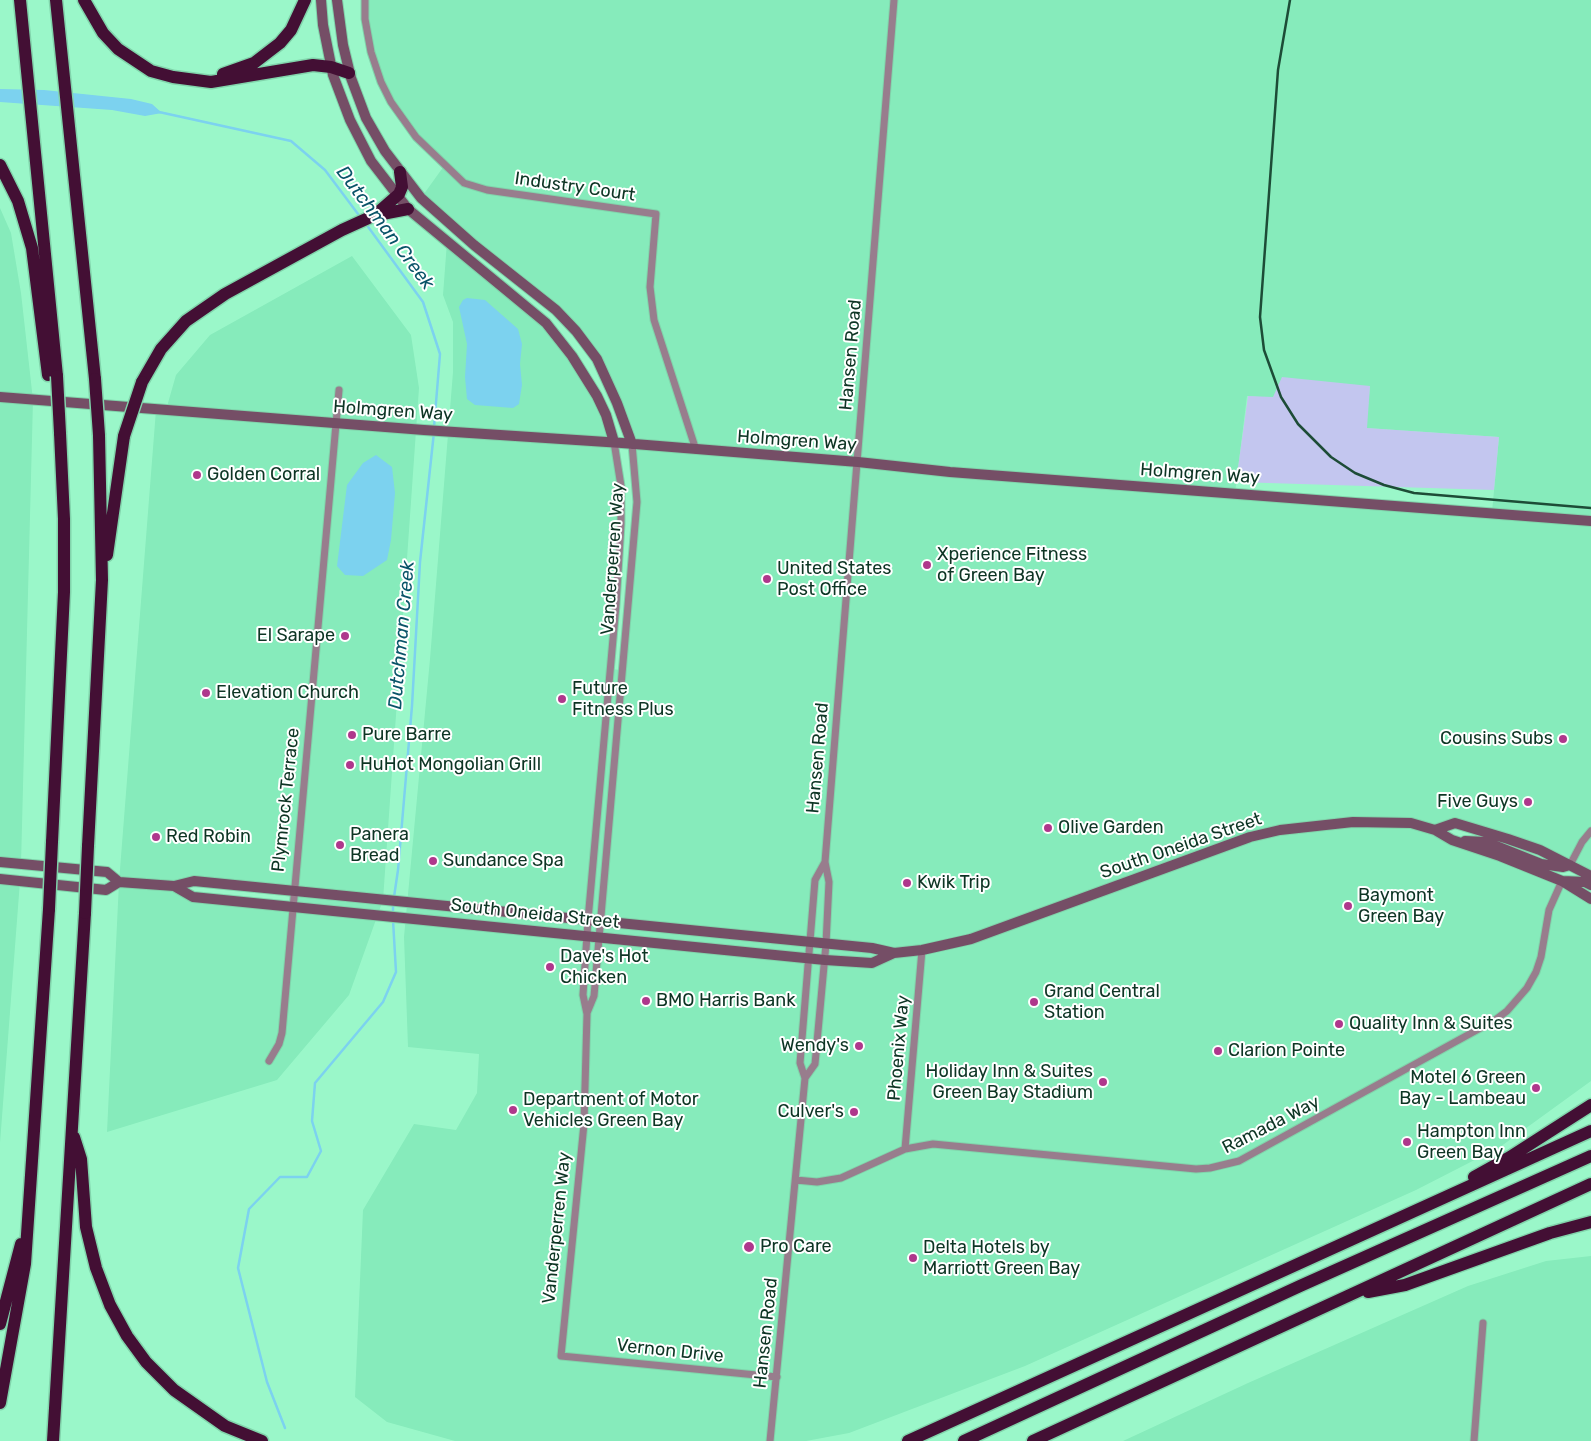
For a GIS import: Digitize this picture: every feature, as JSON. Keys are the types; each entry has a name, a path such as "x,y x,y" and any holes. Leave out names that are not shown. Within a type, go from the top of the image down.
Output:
{"highway":[{"path":"20,0 32,116 53,376"},
{"path":"53,1441 85,913 102,580 99,435 95,379 56,0"},
{"path":"84,0 103,33 118,49 151,71 173,77 211,82 304,66 331,67 349,73"},
{"path":"196,80 231,72 254,63 267,54 291,30 306,0"},
{"path":"0,165 18,201 32,248 60,429 64,519 64,592 49,909 37,1106 26,1227 25,1264 0,1402"},
{"path":"375,215 398,196 402,187 400,172"},
{"path":"102,580 124,436 142,382 161,349 186,320 225,294 342,230 375,215 408,209"},
{"path":"1363,1234 1376,1223 1469,1179 1510,1157 1591,1105"},
{"path":"71,1128 81,1159 82,1202 96,1268 110,1304 127,1336 146,1362 174,1390 225,1426 262,1441"},
{"path":"908,1441 1591,1131"},
{"path":"964,1441 1292,1290 1591,1156"},
{"path":"1033,1441 1356,1294 1591,1184"},
{"path":"1356,1294 1405,1285 1542,1236 1591,1222"},
{"path":"0,1324 26,1227"}],"street":[{"name":"Vanderperren Way","path":"321,0 331,67 342,102 358,138 371,161 408,209 546,323 572,356 597,396 606,415 614,442 621,486 621,524 605,742 588,920 583,996 587,1014 584,1061 584,1124 561,1356"},
{"name":"Vanderperren Way","path":"337,0 341,37 349,73 373,131 400,172 421,198 474,244 556,310 576,331 598,359 632,444 637,502 594,997 587,1014"},
{"name":"Industry Court","path":"365,0 365,19 371,52 381,82 391,102 416,137 464,183 487,190 656,214 650,286 654,320 696,450"},
{"name":"Hansen Road","path":"805,1078 815,1064 825,960 829,882 825,862 894,0"},
{"name":"Plymrock Terrace","path":"269,1061 279,1044 282,1033 292,892 339,390"},
{"name":"Holmgren Way","path":"0,397 336,424 614,442 858,462 950,472 1591,521"},
{"name":"South Oneida Street","path":"174,886 193,897 381,917 872,963 894,953 922,950 971,939 1221,846 1255,836 1280,830 1353,822 1411,823 1435,830 1452,840 1500,856 1562,881 1591,899"},
{"path":"1435,830 1455,823 1540,850 1591,876"},
{"path":"1452,840 1486,842 1540,864 1563,867 1570,865 1582,842 1591,831"},
{"name":"South Oneida Street","path":"0,862 108,872 119,882"},
{"name":"Hansen Road","path":"770,1441 805,1078 800,1063 815,880 825,862"},
{"name":"South Oneida Street","path":"0,879 106,890 119,882 174,886 194,881 872,948 894,953"},
{"path":"1562,881 1585,882 1591,885"},
{"name":"Ramada Way","path":"796,1180 817,1182 841,1178 904,1149 919,1146 947,1145 1196,1169 1218,1167 1239,1161 1496,1020 1507,1011 1527,988 1536,972 1542,957 1549,910 1562,881"},
{"name":"Phoenix Way","path":"904,1149 922,950"},
{"path":"1474,1441 1484,1323"},
{"name":"Vernon Drive","path":"561,1356 777,1377"}],"shaded area":[{"path":"365,0 1591,0 1591,876 1570,865 1455,823 1436,830 1500,856 1591,899 1591,1081 1500,1147 1416,1190 1025,1366 849,1433 806,1441 455,1441 387,1422 355,1397 363,1210 414,1124 456,1130 477,1093 479,1054 408,1047 404,937 430,659 453,372 453,322 443,295 447,242 546,323 606,415 621,486 611,669 621,670 637,502 632,444 617,403 576,331 421,198 444,166 402,120 374,61","holes":["1370,386 1366,428 1499,437 1492,512 1235,493 1247,396 1273,398"]},
{"path":"0,89 44,90 131,99 152,104 162,113 145,116 112,110 0,102"},
{"path":"0,208 11,233 21,293 33,400 21,864 0,862"},
{"path":"352,256 411,335 419,388 383,900 349,995 277,1080 107,1132 119,882 156,410 166,410 176,375 210,335","holes":["194,881 292,892 291,906 193,897 174,886"]},
{"path":"467,298 485,300 518,329 522,344 520,364 522,385 519,404 513,408 475,405 467,399 465,377 467,344 459,307 463,300"},
{"path":"1282,377 1370,386 1367,428 1499,437 1494,490 1236,482 1248,396 1273,397"},
{"path":"376,455 392,467 395,493 391,540 387,560 363,576 345,575 337,566 347,485 363,463"},
{"path":"0,879 20,881 0,1143"},
{"path":"1591,1256 1591,1441 1123,1441 1248,1383 1468,1286 1546,1261"}],"waterway":[{"name":"Dutchman Creek","path":"159,112 291,141 325,170 361,218"},
{"name":"Dutchman Creek","path":"366,224 423,302 440,354 434,427"},
{"name":"Dutchman Creek","path":"394,897 412,706 420,562 434,432"},
{"name":"Dutchman Creek","path":"393,903 393,915"},
{"name":"Dutchman Creek","path":"285,1428 267,1382 238,1268 249,1209 280,1177 307,1177 321,1151 312,1121 315,1083 383,1002 396,972 393,920"}],"railway":[{"path":"1290,0 1278,70 1260,317 1264,350 1281,397 1298,424 1331,457 1355,473 1384,485 1414,493 1591,508"}],"place":[{"name":"Golden Corral","path":"197,475"},
{"name":"Xperience Fitness of Green Bay","path":"927,565"},
{"name":"United States Post Office","path":"767,579"},
{"name":"El Sarape","path":"345,636"},
{"name":"Elevation Church","path":"206,693"},
{"name":"Future Fitness Plus","path":"562,699"},
{"name":"Pure Barre","path":"352,735"},
{"name":"Cousins Subs","path":"1563,739"},
{"name":"HuHot Mongolian Grill","path":"350,765"},
{"name":"Five Guys","path":"1528,802"},
{"name":"Olive Garden","path":"1048,828"},
{"name":"Red Robin","path":"156,837"},
{"name":"Panera Bread","path":"340,845"},
{"name":"Sundance Spa","path":"433,861"},
{"name":"Kwik Trip","path":"907,883"},
{"name":"Baymont Green Bay","path":"1348,906"},
{"name":"Dave's Hot Chicken","path":"550,967"},
{"name":"BMO Harris Bank","path":"646,1001"},
{"name":"Grand Central Station","path":"1034,1002"},
{"name":"Quality Inn & Suites","path":"1339,1024"},
{"name":"Wendy's","path":"859,1046"},
{"name":"Clarion Pointe","path":"1218,1051"},
{"name":"Holiday Inn & Suites Green Bay Stadium","path":"1103,1082"},
{"name":"Motel 6 Green Bay - Lambeau","path":"1536,1088"},
{"name":"Department of Motor Vehicles Green Bay","path":"513,1110"},
{"name":"Culver's","path":"854,1112"},
{"name":"Hampton Inn Green Bay","path":"1407,1142"},
{"name":"Pro Care","path":"749,1247"},
{"name":"Delta Hotels by Marriott Green Bay","path":"913,1258"}]}
